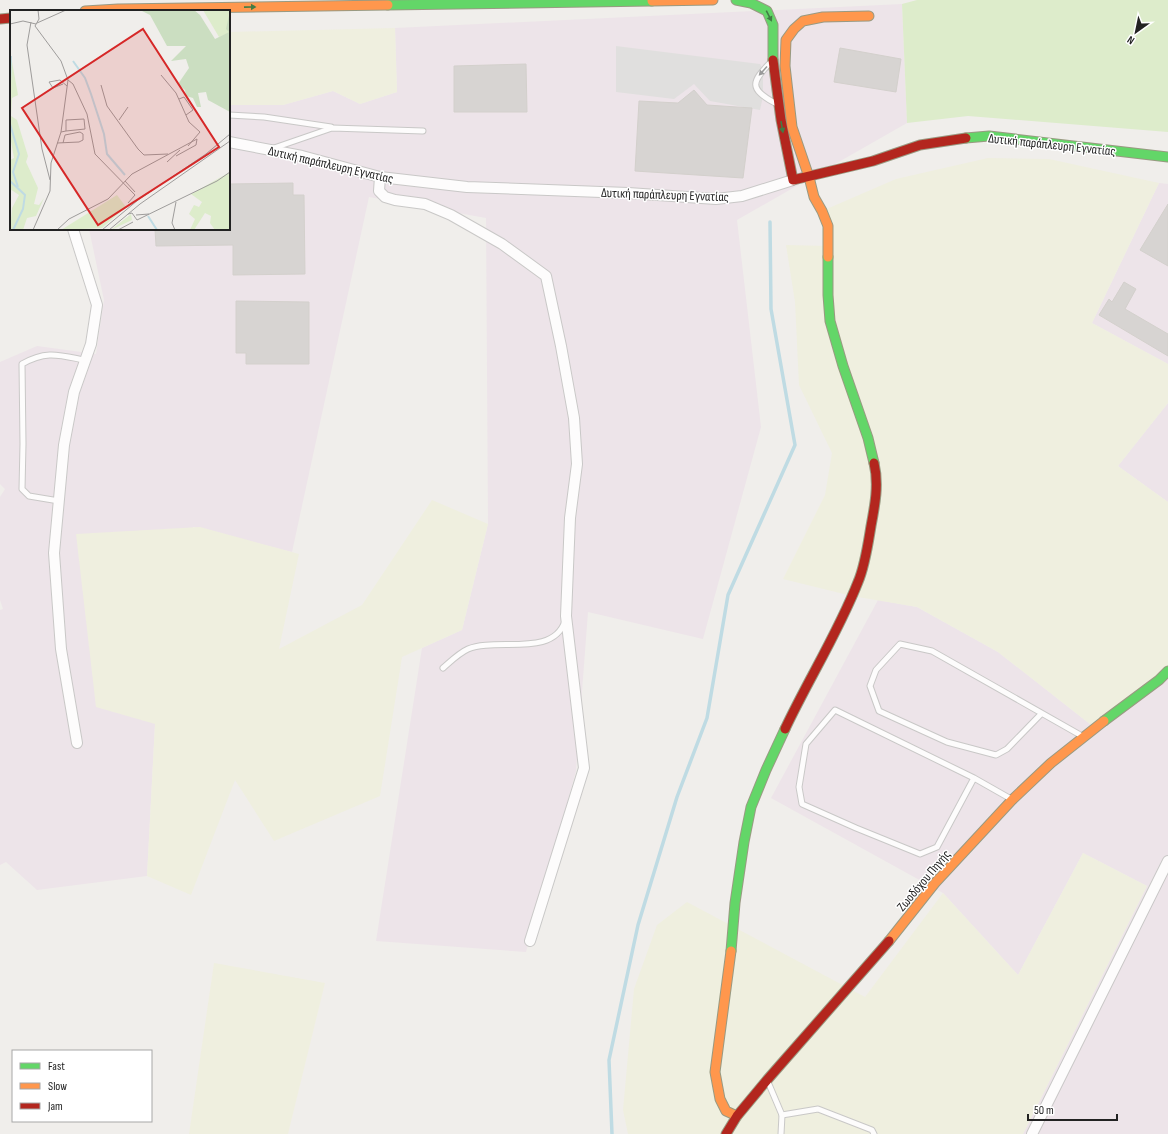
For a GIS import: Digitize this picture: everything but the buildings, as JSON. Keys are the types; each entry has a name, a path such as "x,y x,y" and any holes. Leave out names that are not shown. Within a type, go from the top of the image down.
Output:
{"main road":[{"path":"102,10 713,0"},
{"path":"736,0 760,6 767,11 773,25 775,84 793,180"},
{"path":"737,1116 726,1110 720,1099 715,1072 729,970 735,903 751,807 766,770 798,701 832,640 859,581 876,500 875,468 868,438 843,366 830,321 828,295 828,226 822,211 814,198 809,177 792,127 785,66 786,40 802,21 824,17 869,16"},
{"path":"0,19 10,18"},
{"name":"Δυτική παράπλευρη Εγνατίας","path":"793,180 873,161 920,145 956,139 989,136 1168,156"},
{"name":"Ζωοδόχου Πηγής","path":"726,1134 737,1116 882,949 935,883 1012,800 1051,762 1159,680 1168,671"}],"street":[{"name":"Δυτική παράπλευρη Εγνατίας","path":"230,142 302,156 380,177 466,187 628,193 716,199 742,196 793,180"},
{"path":"380,177 379,191 385,197 395,200 425,204 451,215 502,244 546,276 561,346 573,411 577,464 570,518 566,616 584,768 530,941"},
{"path":"73,230 97,305 91,344 84,360 72,400 64,445 54,553 61,649 77,743"},
{"path":"1032,1134 1168,861"}],"lane":[{"path":"773,60 758,76 756,85 759,93 778,105"},
{"path":"230,115 264,117 332,128 423,131"},
{"path":"271,149 332,128"},
{"path":"59,501 29,496 22,489 22,364 32,358 50,354 84,360"},
{"path":"443,668 468,649 490,645 515,645 548,641 556,636 563,625 566,616"},
{"path":"1041,714 1007,749 996,755 947,742 879,711 870,686 876,670 900,644 932,651 1083,737"},
{"path":"974,778 937,847 920,854 802,804 799,787 806,744 835,710 974,778 1012,800"},
{"path":"767,1080 782,1116 781,1134"},
{"path":"782,1116 818,1109 872,1130 874,1134"}],"shaded area":[{"path":"902,4 907,123 737,220 761,427 703,639 588,612 576,771 526,952 376,941 422,648 462,630 488,524 486,218 369,197 292,552 193,527 155,724 147,876 37,890 6,862 0,865 0,610 3,609 0,600 0,497 5,489 0,484 0,362 37,346 96,354 104,300 89,230 230,230 230,105 283,105 333,91 360,104 397,92 395,28"},
{"path":"616,46 760,64 763,70 763,96 760,110 710,101 694,84 674,99 616,92"},
{"path":"1159,183 1168,184 1168,364 1092,323"},
{"path":"1168,403 1168,502 1118,466"},
{"path":"878,600 917,607 998,652 1095,728 1168,671 1168,1134 1023,1134 1147,886 1083,853 1018,975 943,893 771,798"}],"green space":[{"path":"917,0 1168,0 1168,132 968,116 907,123 902,4"},
{"path":"395,28 397,92 360,104 333,91 283,105 230,105 230,32"},
{"path":"988,158 1049,159 1159,183 1092,323 1168,364 1168,403 1118,466 1168,502 1168,671 1095,728 998,652 917,607 852,596 783,579 825,495 832,453 799,385 795,302 786,245 828,246 822,211 896,179"},
{"path":"432,500 488,524 462,630 402,657 380,796 274,841 235,780 191,895 147,876 155,724 96,707 76,534 200,527 299,554 279,649 362,605"},
{"path":"1083,853 1147,886 1023,1134 628,1134 623,1110 634,989 657,925 687,902 865,997 943,893 1018,975"},
{"path":"214,963 325,983 288,1134 189,1134"}],"waterway":[{"path":"612,1134 609,1060 638,925 677,797 707,718 728,595 795,445 771,309 770,222"}],"traffic: fast":[{"path":"736,0 751,3 767,11 773,25 773,60"},
{"path":"388,5 652,1"},
{"path":"966,138 989,136 1168,157"},
{"path":"828,257 830,321 843,366 868,438 874,463"},
{"path":"1104,721 1159,680 1168,671"},
{"path":"731,951 735,903 751,807 785,729"}],"traffic: slow":[{"path":"652,1 713,0"},
{"path":"102,10 388,5"},
{"path":"828,257 828,226 814,197 809,177 792,127 785,66 786,40 794,29 803,21 823,17 869,16"},
{"path":"889,941 935,883 1012,800 1051,763 1104,721"},
{"path":"731,951 715,1072 720,1099 726,1111 737,1116"}],"traffic: jam":[{"path":"0,19 10,18"},
{"path":"773,60 781,120 793,180 873,161 920,145 966,138"},
{"path":"785,729 841,620 863,569 875,502 876,479 874,463"},
{"path":"726,1134 737,1116 767,1080 889,941"}]}
